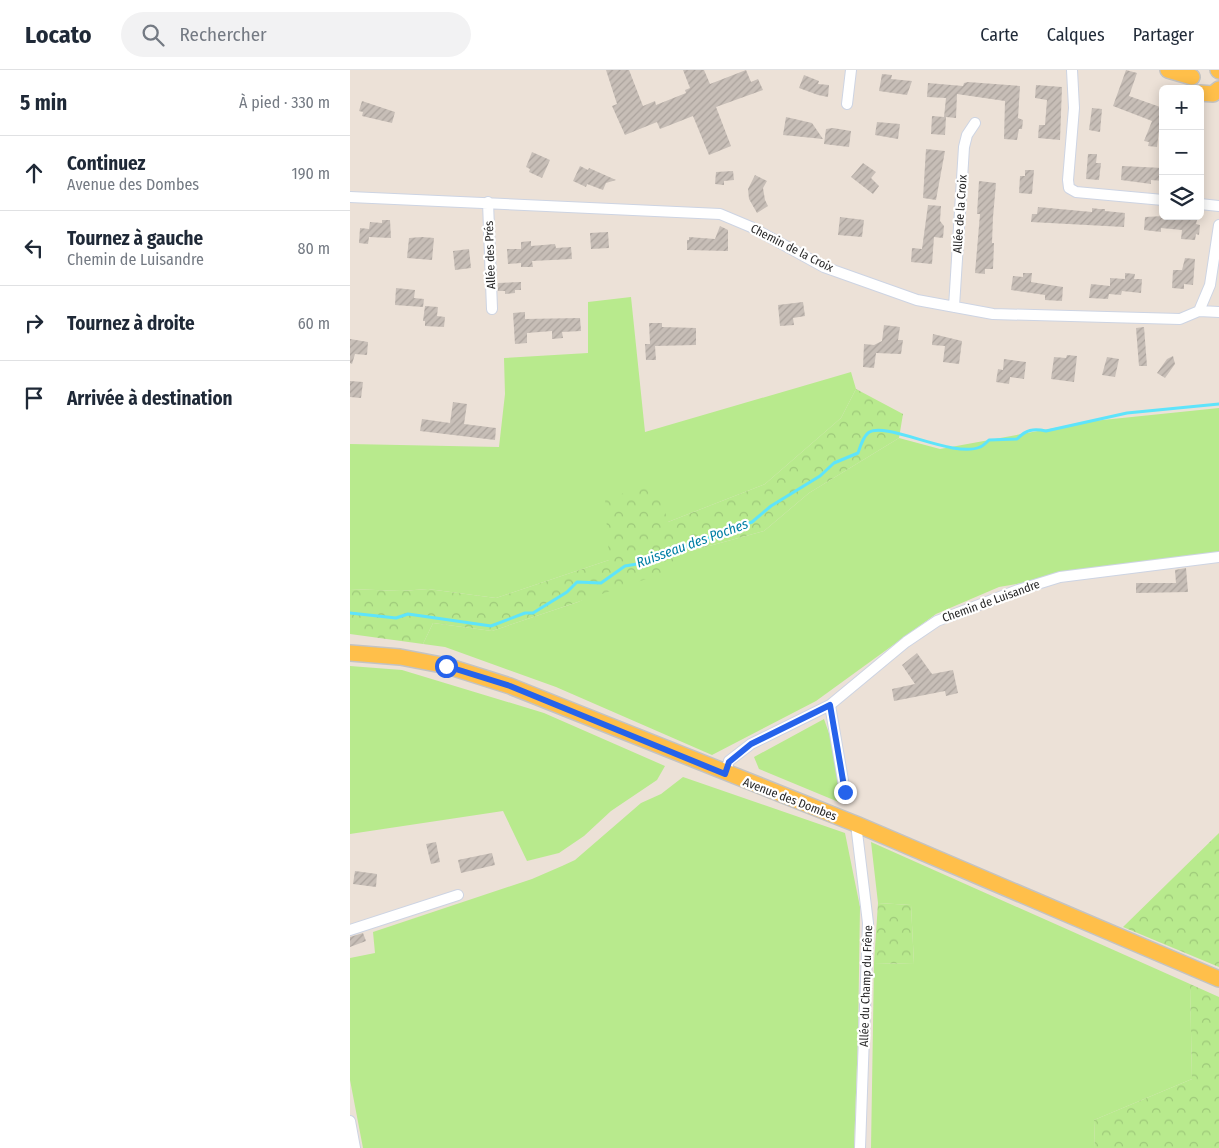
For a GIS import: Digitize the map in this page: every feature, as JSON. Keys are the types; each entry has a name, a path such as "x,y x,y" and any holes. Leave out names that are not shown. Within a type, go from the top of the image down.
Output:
{"main road":[{"path":"1168,70 1194,79"},
{"name":"Avenue des Dombes","path":"350,653 400,657 446,666 510,686 725,774 856,824 1219,979"}],"street":[{"path":"847,104 851,70"},
{"path":"1072,70 1074,108 1069,188 1076,192 1159,200"},
{"name":"Allée de la Croix","path":"954,307 964,147 967,135 975,123"},
{"name":"Chemin de la Croix","path":"350,197 720,214 750,227 824,267 917,300 993,314 1180,319 1199,311"},
{"name":"Allée des Prés","path":"488,202 492,309"},
{"path":"1204,204 1219,206"},
{"path":"1219,225 1210,285 1199,311 1219,312"},
{"name":"Chemin de Luisandre","path":"725,774 729,762 751,744 830,705 906,642 937,622 1018,590 1060,578 1219,557"},
{"path":"830,705 845,792"},
{"name":"Allée du Champ du Frêne","path":"856,824 868,924 860,1148"},
{"path":"350,930 458,895"},
{"path":"350,1121 355,1148"}],"green space":[{"path":"631,297 645,432 851,372 856,389 841,418 765,484 668,522 609,560 496,598 428,589 401,591 350,589 350,444 499,447 505,394 504,358 588,353 588,302"},
{"path":"856,389 903,414 899,438 809,493 764,531 680,554 679,568 492,631 433,623 423,644 350,634 350,589 401,591 428,589 496,598 609,560 605,498 657,485 668,522 765,484 841,418"},
{"path":"1219,408 1219,555 999,587 936,614 816,701 712,755 556,687 445,647 423,644 433,623 492,631 578,602 680,554 764,531 809,493 899,438 940,449 1093,421"},
{"path":"350,666 402,670 544,713 665,766 657,780 611,811 584,836 559,853 527,861 503,811 350,834"},
{"path":"824,719 831,739 841,803 759,769 754,757"},
{"path":"683,777 845,833 860,907 854,1148 363,1148 350,1080 350,958 375,953 373,932 532,879 575,860 641,803 661,794"},
{"path":"1219,833 1219,967 1123,927"},
{"path":"871,842 1190,984 1192,1079 1094,1120 1095,1148 871,1148 874,963 914,964 911,905 878,903"},
{"path":"878,903 911,905 914,964 874,963"},
{"path":"1190,984 1219,997 1219,1148 1095,1148 1094,1120 1192,1079"}],"building":[{"path":"606,70 629,70 643,106 655,101 656,105 686,93 685,90 690,88 683,70 704,70 710,84 746,70 751,82 758,79 763,90 716,107 731,146 709,155 693,116 660,129 657,122 625,135 612,106 617,104"},
{"path":"1126,70 1137,73 1129,96 1159,107 1157,147 1148,146 1149,142 1144,141 1152,121 1113,106"},
{"path":"882,74 892,75 891,79 912,81 907,95 879,91"},
{"path":"804,75 819,81 818,84 829,85 828,97 799,88"},
{"path":"928,83 963,86 964,83 1020,86 1018,118 1023,120 1022,129 1019,129 1017,140 1004,139 1005,101 957,94 956,118 946,117 945,135 931,134 932,116 944,117 946,98 927,97"},
{"path":"1036,85 1062,87 1060,140 1038,138 1039,125 1045,125 1047,100 1035,98"},
{"path":"362,101 395,112 392,123 362,116 363,112 359,111"},
{"path":"1092,108 1102,109 1100,132 1089,130"},
{"path":"786,117 812,123 823,139 783,135"},
{"path":"877,122 900,124 898,139 875,135"},
{"path":"833,128 851,131 849,147 824,144 826,129"},
{"path":"926,149 945,151 936,200 923,198"},
{"path":"532,152 550,160 542,178 529,172 530,169 526,167"},
{"path":"1088,154 1097,154 1096,163 1101,163 1099,180 1086,179"},
{"path":"863,163 876,172 871,178 879,186 873,194 851,177"},
{"path":"580,166 616,180 606,183 603,190 587,184 586,187 573,181"},
{"path":"1122,166 1159,168 1159,181 1151,180 1151,184 1121,180"},
{"path":"1025,170 1034,170 1032,194 1019,193 1020,176 1025,176"},
{"path":"733,171 734,180 724,181 724,185 715,184 716,172"},
{"path":"755,175 767,181 763,188 768,206 757,213 749,199 748,189"},
{"path":"979,181 996,183 992,243 994,243 993,269 985,269 985,274 975,273 980,214 977,214"},
{"path":"928,205 941,206 940,221 944,226 943,238 934,237 932,264 911,262 912,248 922,249"},
{"path":"1038,207 1092,212 1092,208 1125,213 1124,227 1031,222 1032,214 1037,214"},
{"path":"1159,216 1159,220 1197,220 1196,224 1200,225 1199,235 1196,234 1195,240 1181,239 1182,230 1161,228 1161,232 1144,230 1145,217"},
{"path":"840,217 864,220 862,237 838,235"},
{"path":"382,220 390,220 391,238 369,237 368,244 359,243 360,228 369,229 370,222 382,223"},
{"path":"720,226 728,230 728,251 687,250 687,240 689,240 689,237 715,239"},
{"path":"608,232 609,248 591,249 590,233"},
{"path":"409,238 434,238 432,260 407,258"},
{"path":"531,241 531,246 555,244 556,248 571,247 572,259 532,261 533,267 521,267 521,263 508,264 507,249 521,249 521,242"},
{"path":"469,249 471,268 455,270 453,251"},
{"path":"1185,258 1195,259 1193,285 1184,284 1184,289 1172,288 1173,270 1182,270"},
{"path":"1023,273 1032,273 1031,282 1063,287 1062,301 1045,300 1045,295 1011,290 1013,276 1023,277"},
{"path":"1125,273 1135,274 1134,279 1142,279 1141,293 1122,291 1121,295 1109,294 1108,299 1089,298 1091,284 1110,286 1110,278 1125,279"},
{"path":"521,282 521,290 515,290 515,293 505,294 505,291 498,291 498,283"},
{"path":"396,288 415,290 414,298 424,299 423,307 395,305"},
{"path":"803,302 805,316 793,318 794,325 780,326 778,305"},
{"path":"425,306 438,307 437,316 445,317 444,327 425,326 425,321 423,321"},
{"path":"525,312 525,319 580,318 581,331 562,332 563,338 552,339 552,331 527,333 527,343 515,344 513,313"},
{"path":"649,323 662,323 662,327 696,328 696,345 655,346 656,360 646,360 645,344 650,344"},
{"path":"884,325 900,327 898,340 903,340 901,354 876,353 874,368 863,367 864,344 874,345 882,341"},
{"path":"1144,327 1147,366 1139,366 1136,328"},
{"path":"933,334 962,341 959,364 943,362 945,346 932,345"},
{"path":"350,339 368,342 367,355 355,354 352,364 350,363"},
{"path":"1067,355 1077,356 1074,382 1051,379 1054,357 1066,358"},
{"path":"1173,356 1175,364 1165,378 1157,373 1167,359"},
{"path":"1107,357 1119,359 1115,377 1102,375"},
{"path":"1004,359 1026,362 1024,379 1010,377 1009,384 996,382 998,369 1003,370"},
{"path":"350,381 363,382 361,398 350,397"},
{"path":"453,402 467,404 464,424 496,428 495,440 420,431 422,419 450,423"},
{"path":"1186,568 1188,592 1136,593 1136,583 1176,583 1175,570"},
{"path":"917,653 932,674 953,670 958,693 946,696 945,691 894,701 892,689 915,684 902,665"},
{"path":"436,842 440,862 431,864 426,844"},
{"path":"492,853 495,865 461,873 458,860"},
{"path":"355,871 377,874 376,887 353,884"},
{"path":"363,933 366,941 350,947 350,937"}],"waterway":[{"name":"Ruisseau des Poches","path":"350,613 396,618 408,614 491,626 525,613 533,613 567,592 577,582 601,583 625,566 637,564 653,554 685,547 752,522 771,506 820,476 834,463 858,453 866,435 877,430 889,431 954,448 968,449 981,446 989,440 1017,439 1033,430 1046,431 1127,413 1219,404"}],"route":[{"path":"446,666 510,686 725,774 729,762 751,744 830,705 845,792"}]}
